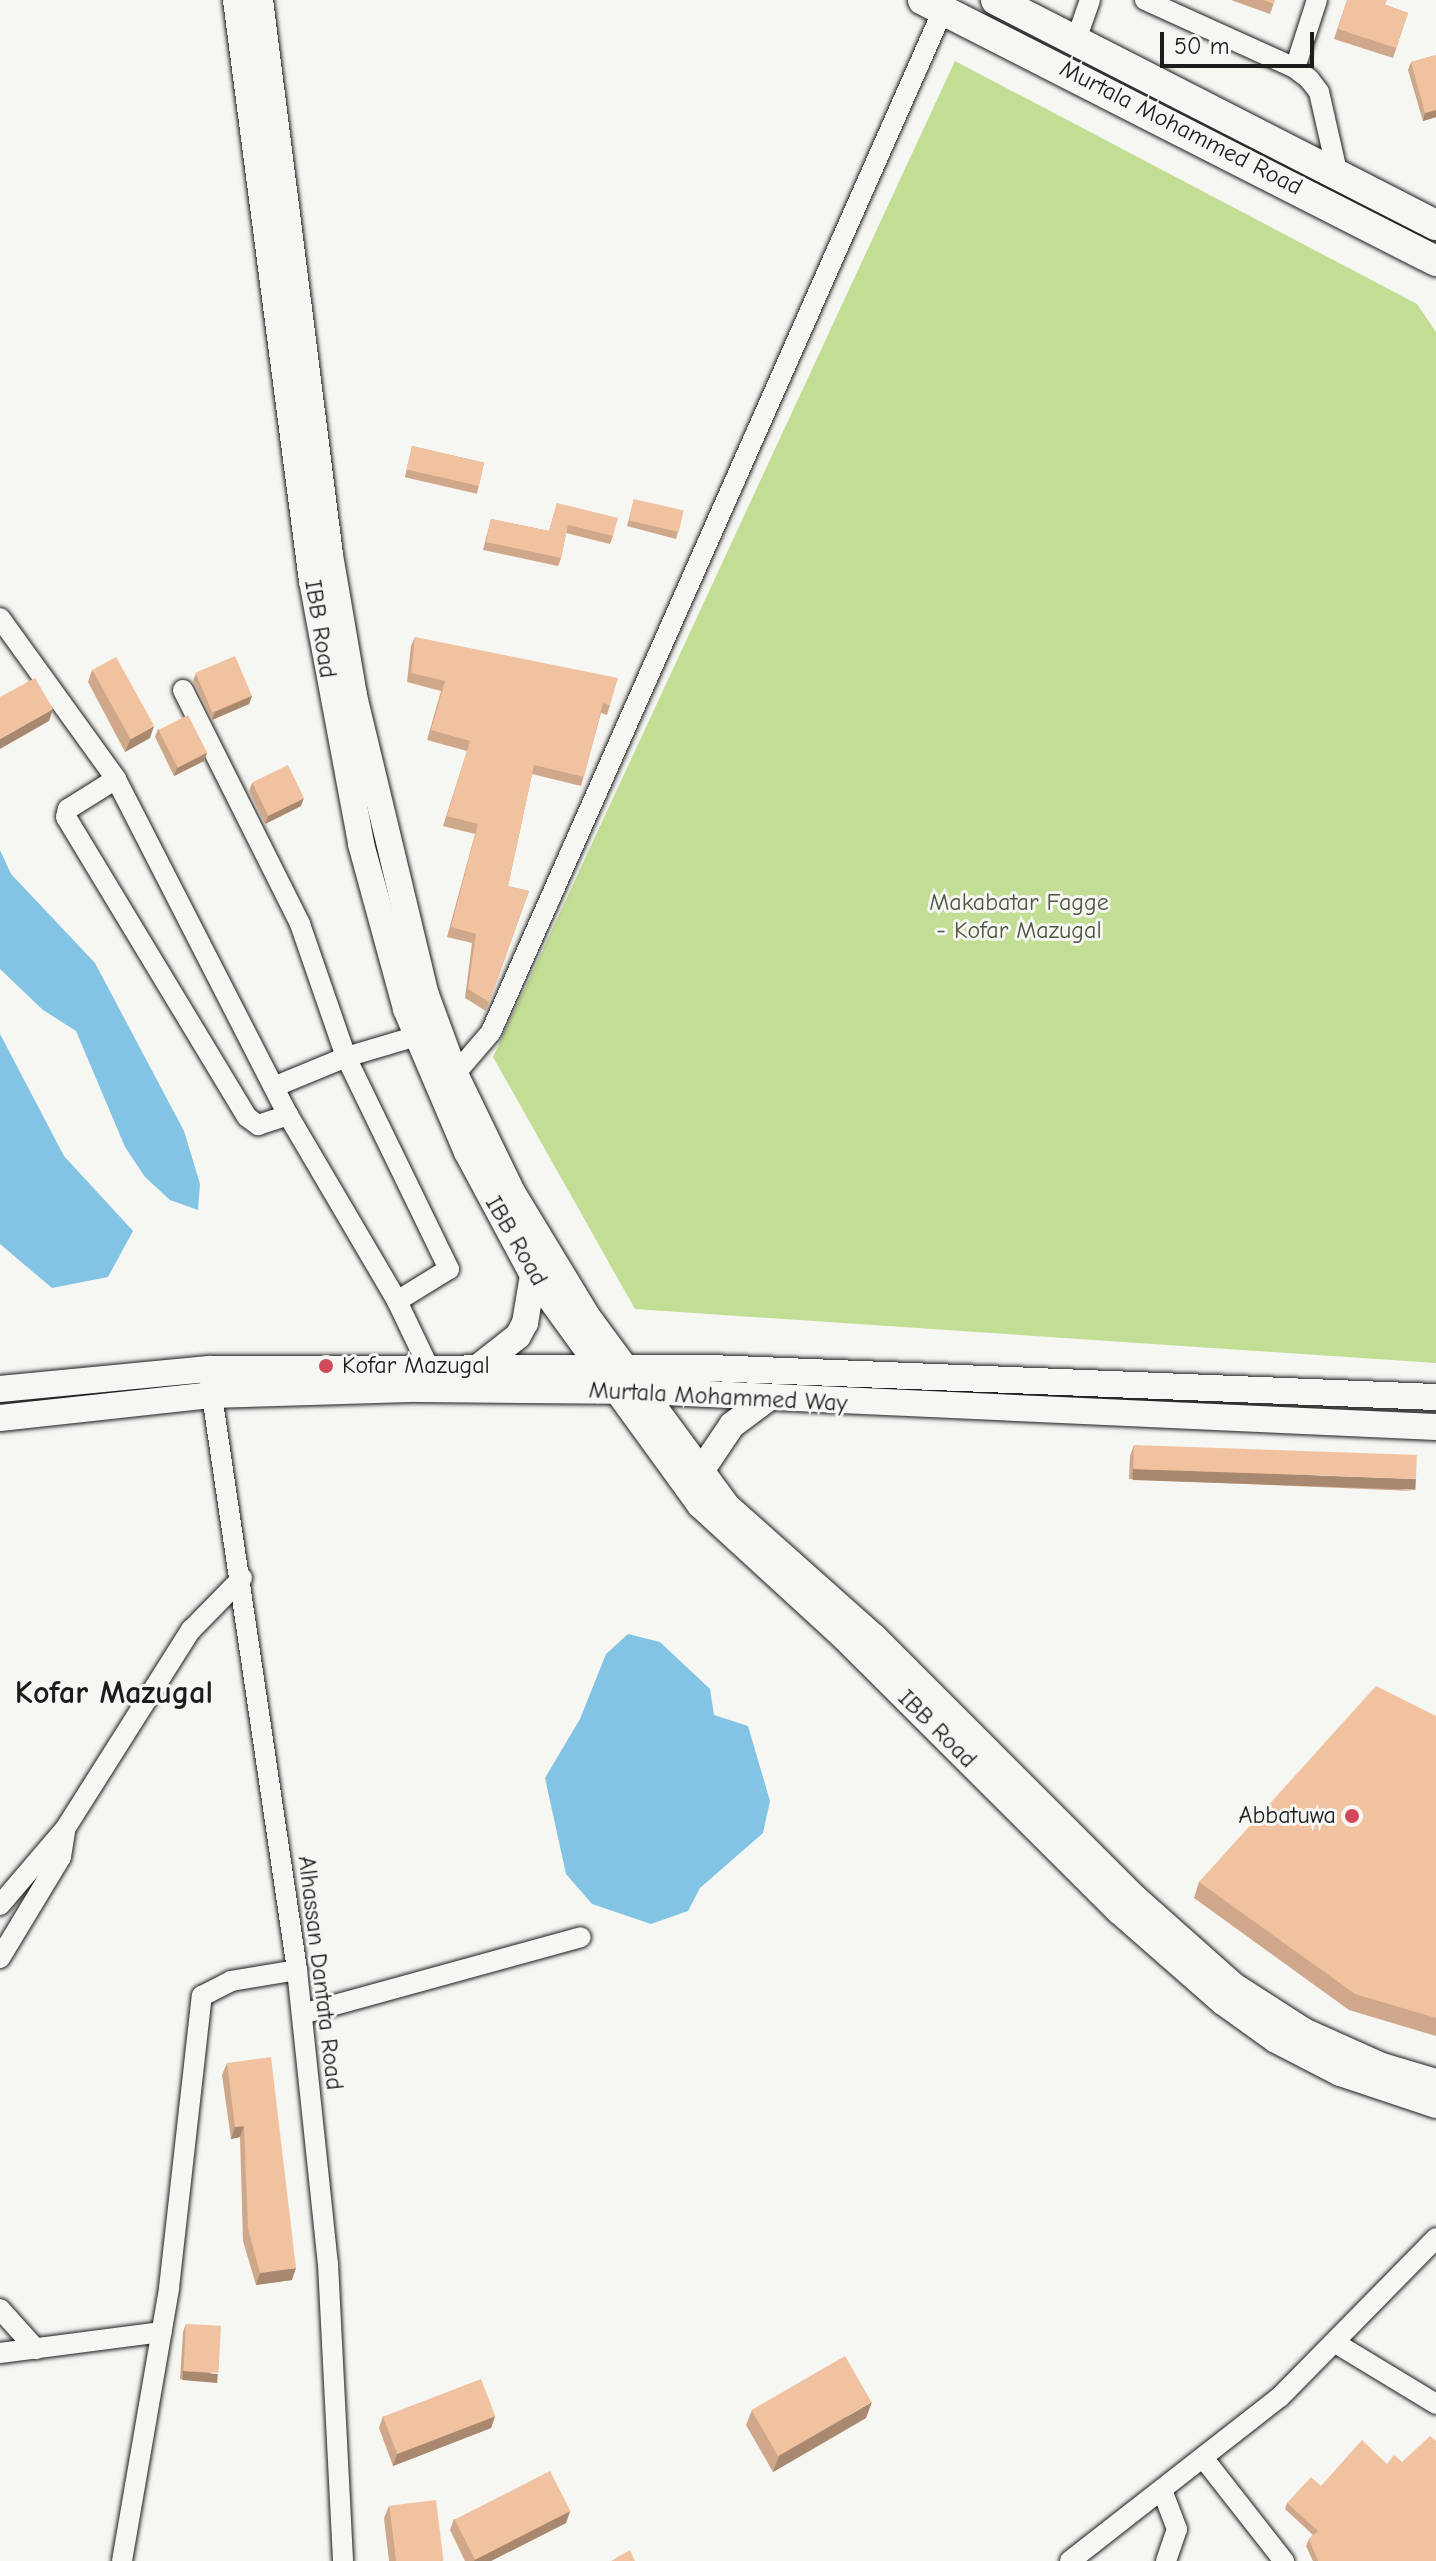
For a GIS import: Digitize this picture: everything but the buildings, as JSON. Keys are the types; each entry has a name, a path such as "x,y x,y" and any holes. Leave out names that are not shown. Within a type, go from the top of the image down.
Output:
{"highway":[{"name":"Murtala Mohammed Road","path":"996,0 1337,171 1436,225"},
{"name":"Murtala Mohammed Road","path":"933,5 1436,261"}],"main road":[{"name":"IBB Road","path":"236,0 327,674 377,913 417,1036 467,1152 533,1275 613,1376 676,1477 726,1531 842,1635 1119,1911 1249,2022 1307,2058 1375,2088 1436,2105"},
{"name":"IBB Road","path":"260,0 330,555 354,696 402,911 455,1074 520,1205 587,1316 613,1376 642,1391 699,1474 761,1539 874,1637 1135,1898 1234,1986 1304,2031 1382,2066 1436,2082"},
{"path":"476,1369 518,1336 533,1275"},
{"name":"Murtala Mohammed Way","path":"0,1389 209,1369 429,1368 613,1376 1436,1397"},
{"name":"Murtala Mohammed Way","path":"0,1418 211,1395 613,1376"},
{"name":"Murtala Mohammed Way","path":"642,1391 1436,1427"},
{"path":"699,1474 732,1425 767,1399"}],"street":[{"path":"1076,40 1090,0"},
{"path":"1145,0 1295,68 1319,92 1337,171"},
{"path":"1295,68 1317,0"},
{"path":"455,1074 491,1032 933,5"},
{"path":"0,618 116,779 276,1086 288,1115 397,1301 429,1368"},
{"path":"183,690 300,924 346,1057 449,1269 397,1301"},
{"path":"116,779 68,809 66,817 247,1117 258,1125 288,1115"},
{"path":"276,1086 346,1057 417,1036"},
{"name":"Alhassan Dantata Road","path":"209,1369 242,1578 302,2014 328,2264 343,2561"},
{"path":"0,1905 65,1829 191,1630 242,1578"},
{"path":"0,1958 61,1857 65,1829"},
{"path":"302,2014 581,1937"},
{"path":"122,2561 162,2332 202,1996 231,1981 297,1970"},
{"path":"1070,2561 1204,2459 1337,2344 1436,2238"},
{"path":"0,2309 36,2349"},
{"path":"0,2353 162,2332"},
{"path":"1337,2344 1436,2404"},
{"path":"1204,2459 1284,2561"},
{"path":"1162,2490 1177,2529 1166,2561"}],"green space":[{"name":"Makabatar Fagge - Kofar Mazugal","path":"955,61 1417,304 1436,332 1436,1363 635,1309 493,1057"}],"water":[{"path":"0,850 11,874 95,963 184,1131 200,1184 198,1210 170,1200 145,1177 125,1147 76,1031 43,1010 0,969"},
{"path":"0,1034 64,1156 133,1231 108,1277 52,1288 0,1244"},
{"path":"628,1634 660,1642 710,1689 714,1715 748,1726 770,1801 763,1833 700,1888 688,1911 651,1924 592,1904 566,1874 545,1778 580,1719 606,1654"}],"place":[{"name":"Kofar Mazugal","path":"326,1366"},
{"name":"Abbatuwa","path":"1352,1816"}],"district":[{"name":"Kofar Mazugal","path":"114,1693"}]}
